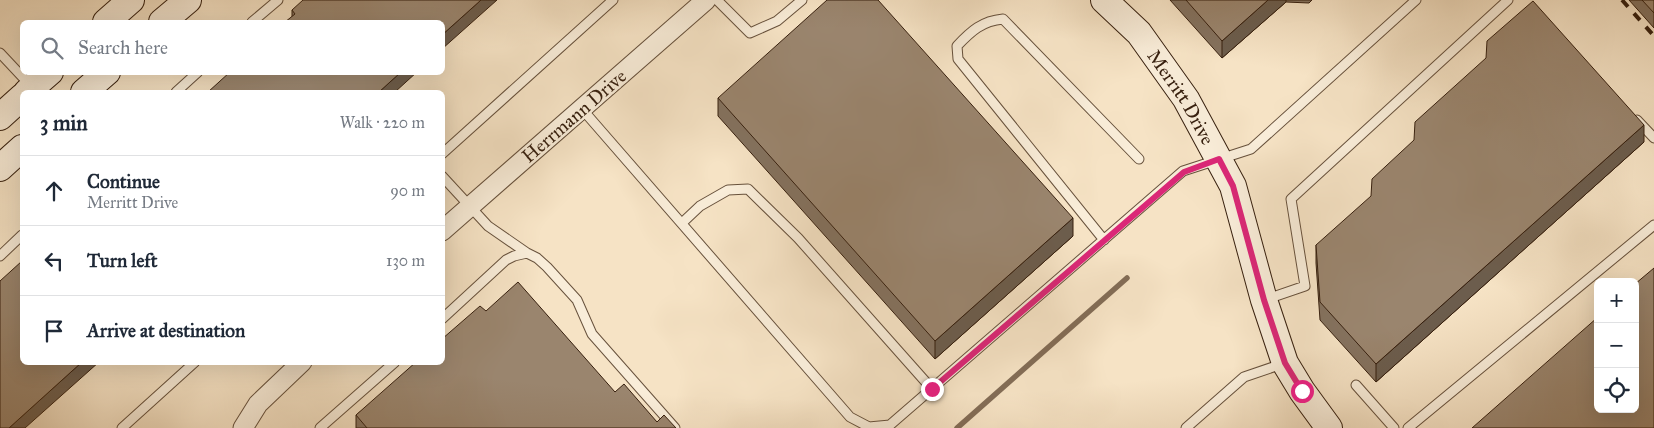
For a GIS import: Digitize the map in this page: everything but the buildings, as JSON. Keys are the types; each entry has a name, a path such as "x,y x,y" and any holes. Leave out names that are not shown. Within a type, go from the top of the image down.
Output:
{"street":[{"path":"108,20 131,0"},
{"path":"164,20 188,0"},
{"name":"Herrmann Drive","path":"445,228 706,0"},
{"name":"Merritt Drive","path":"1104,0 1139,33 1186,99 1219,159 1233,186 1264,300 1285,363 1302,391 1329,428"},
{"path":"86,90 104,75"},
{"path":"0,117 20,100"},
{"path":"0,168 20,150"},
{"path":"243,428 258,404 293,366"}],"lane":[{"path":"254,20 278,0"},
{"path":"445,151 613,0"},
{"path":"717,0 750,33 777,21 802,0"},
{"path":"582,109 850,417 869,427 890,425 1184,172 1251,149 1416,0"},
{"path":"1264,300 1305,286 1291,199 1508,0"},
{"path":"1104,240 958,59 957,46 967,35 989,20 1003,19 1139,159"},
{"path":"0,53 20,74"},
{"path":"21,75 34,88"},
{"path":"178,90 195,75"},
{"path":"1634,116 1654,138"},
{"path":"445,179 488,226 537,258 577,300 592,334 675,428"},
{"path":"682,223 700,206 728,190 748,189 798,238 932,389"},
{"path":"1408,428 1654,225"},
{"path":"0,256 20,237"},
{"path":"445,316 506,260 527,253"},
{"path":"1186,428 1244,377 1285,363"},
{"path":"122,428 192,365"},
{"path":"320,428 391,365"},
{"path":"1356,384 1394,428"}],"waterway":[{"path":"957,428 1127,278"}],"railway":[{"path":"1622,0 1654,36"}],"route":[{"path":"932,389 1184,172 1219,159 1233,186 1264,300 1285,363 1302,391"}]}
